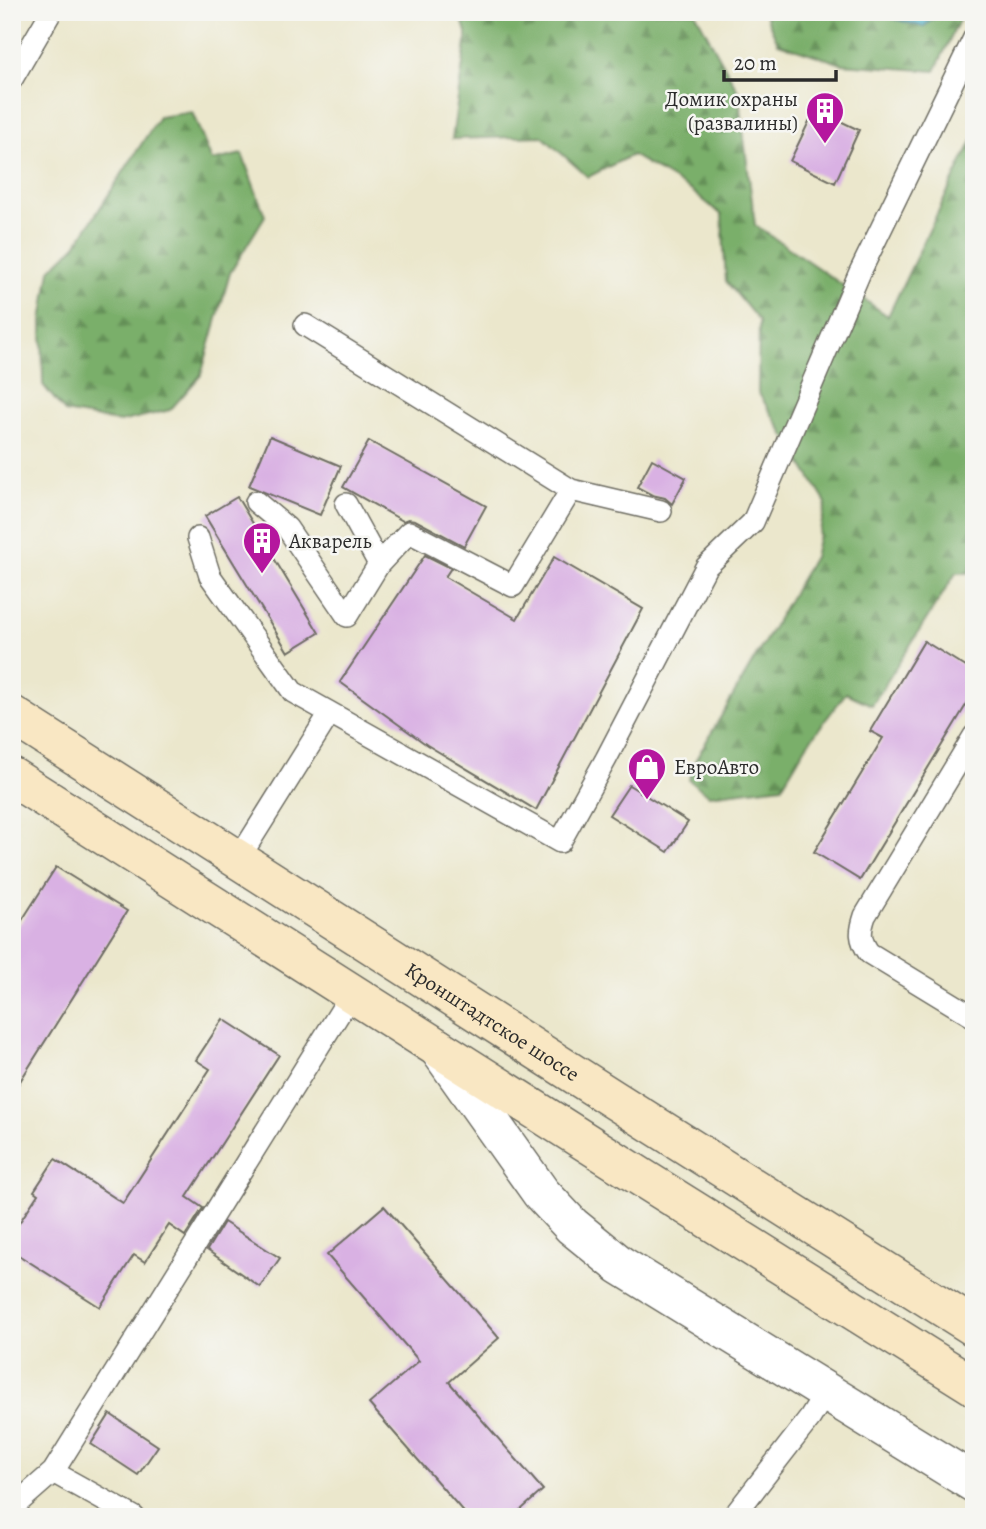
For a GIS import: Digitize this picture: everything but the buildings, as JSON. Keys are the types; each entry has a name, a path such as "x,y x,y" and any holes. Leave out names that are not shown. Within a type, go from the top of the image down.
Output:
{"main road":[{"name":"Кронштадтское шоссе","path":"12,715 974,1327"},
{"path":"12,777 974,1386"}],"street":[{"path":"438,1048 541,1193 572,1226 620,1265 974,1483"}],"lane":[{"path":"12,79 51,12"},
{"path":"198,538 210,576 293,692 560,842 606,760 706,567 753,522 860,272 974,38"},
{"path":"305,325 571,490 660,512"},
{"path":"256,502 287,528 347,616 379,564 409,531 513,586 571,490"},
{"path":"346,504 379,564"},
{"path":"238,860 330,713"},
{"path":"974,736 864,916 860,929 863,944 869,953 974,1017"},
{"path":"12,1508 53,1472 352,993"},
{"path":"733,1517 810,1418 826,1392"},
{"path":"53,1472 134,1517"}],"green space":[{"path":"460,12 695,12 738,91 755,225 888,316 974,137 974,573 956,573 872,705 846,693 806,746 782,786 709,795 689,780 695,761 814,557 826,503 758,392 759,321 726,281 722,215 692,191 632,155 588,177 542,136 452,139 467,36"},
{"path":"764,12 871,12 923,27 941,12 963,12 935,71 842,64 778,43"},
{"path":"192,112 212,161 242,154 265,216 230,273 201,375 170,410 120,422 65,412 43,385 42,321 50,270 76,245 159,117"}],"water":[{"path":"871,12 941,12 923,27"}],"place":[{"name":"Домик охраны (развалины)","path":"825,145"},
{"name":"Акварель","path":"262,575"},
{"name":"ЕвроАвто","path":"647,801"}]}
